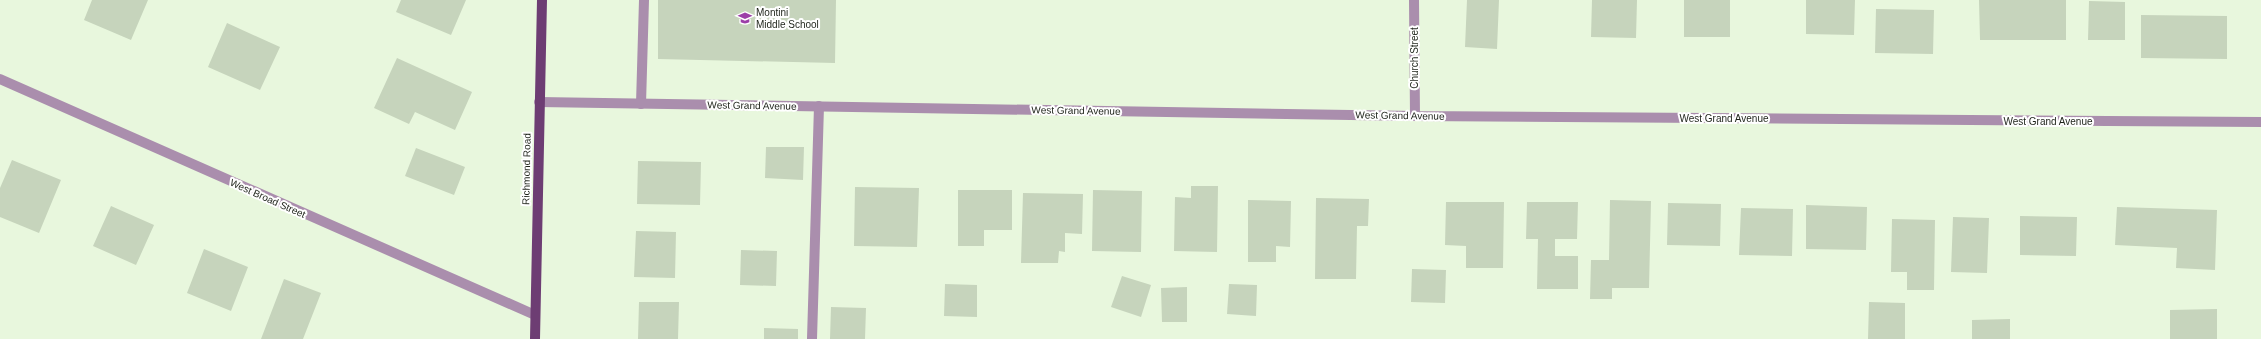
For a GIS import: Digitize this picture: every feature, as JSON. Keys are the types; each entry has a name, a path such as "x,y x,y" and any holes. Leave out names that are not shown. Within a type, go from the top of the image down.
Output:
{"main road":[{"name":"Richmond Road","path":"535,339 542,0"}],"street":[{"path":"641,104 644,0"},
{"name":"Church Street","path":"1414,0 1415,116"},
{"name":"West Broad Street","path":"0,79 535,315"},
{"name":"West Grand Avenue","path":"539,102 1415,116 2261,122"},
{"path":"812,339 819,106"}],"building":[{"path":"92,0 148,0 131,40 84,20"},
{"path":"401,0 466,0 451,35 396,12"},
{"path":"658,0 836,0 835,63 658,59"},
{"path":"1467,0 1499,0 1497,49 1465,47"},
{"path":"1592,0 1637,0 1636,38 1591,37"},
{"path":"1684,0 1730,0 1730,37 1684,37"},
{"path":"1806,0 1855,0 1854,35 1806,34"},
{"path":"1979,0 2066,0 2066,40 1980,40"},
{"path":"2089,1 2125,2 2125,40 2088,40"},
{"path":"1876,9 1934,10 1933,54 1875,53"},
{"path":"2141,15 2227,16 2227,59 2141,58"},
{"path":"227,23 280,47 260,90 208,67"},
{"path":"397,58 472,92 455,130 415,112 409,124 374,108"},
{"path":"766,147 804,147 803,180 765,178"},
{"path":"416,148 465,167 454,195 405,176"},
{"path":"12,160 61,180 39,233 0,217 0,188"},
{"path":"638,161 701,162 700,205 637,204"},
{"path":"1191,186 1218,186 1217,252 1174,251 1175,197 1191,198"},
{"path":"855,187 919,188 917,247 854,246"},
{"path":"958,190 1012,190 1012,230 984,230 984,246 958,246"},
{"path":"1093,190 1142,191 1141,252 1092,251"},
{"path":"1023,193 1083,194 1082,234 1065,233 1065,252 1059,251 1058,263 1021,263"},
{"path":"1316,198 1369,199 1368,226 1357,226 1356,279 1315,279"},
{"path":"1248,200 1291,201 1290,247 1276,246 1276,262 1248,262"},
{"path":"1610,200 1651,201 1649,288 1612,288 1612,299 1590,299 1591,260 1609,260"},
{"path":"1446,202 1504,202 1503,268 1466,268 1466,246 1445,245"},
{"path":"1527,202 1578,202 1577,239 1555,239 1555,256 1578,256 1578,289 1537,289 1538,239 1526,239"},
{"path":"1668,203 1721,204 1720,246 1667,245"},
{"path":"1806,205 1867,207 1866,250 1806,249"},
{"path":"111,206 154,225 136,265 93,246"},
{"path":"2117,207 2217,210 2215,270 2176,268 2177,248 2115,245"},
{"path":"1741,208 1793,209 1792,256 1739,255"},
{"path":"2020,216 2077,217 2076,256 2020,255"},
{"path":"1953,217 1989,218 1987,273 1951,272"},
{"path":"1892,219 1935,220 1934,290 1907,290 1907,272 1891,272"},
{"path":"636,231 676,232 675,278 634,277"},
{"path":"204,249 248,267 231,311 187,293"},
{"path":"741,250 777,251 776,286 740,285"},
{"path":"1412,269 1446,270 1445,303 1411,302"},
{"path":"1122,276 1151,285 1141,317 1111,307"},
{"path":"284,279 321,293 303,339 261,339"},
{"path":"945,284 977,285 977,317 944,316"},
{"path":"1229,284 1257,285 1256,316 1227,314"},
{"path":"1187,287 1187,322 1162,322 1161,288"},
{"path":"639,302 679,302 678,339 638,339"},
{"path":"1869,302 1905,303 1905,339 1868,339"},
{"path":"831,307 866,308 865,339 830,339"},
{"path":"2217,309 2217,339 2170,339 2170,310"},
{"path":"2010,319 2010,339 1972,339 1972,320"},
{"path":"764,328 798,329 798,339 764,339"}],"place":[{"name":"Montini Middle School","path":"745,18"}]}
